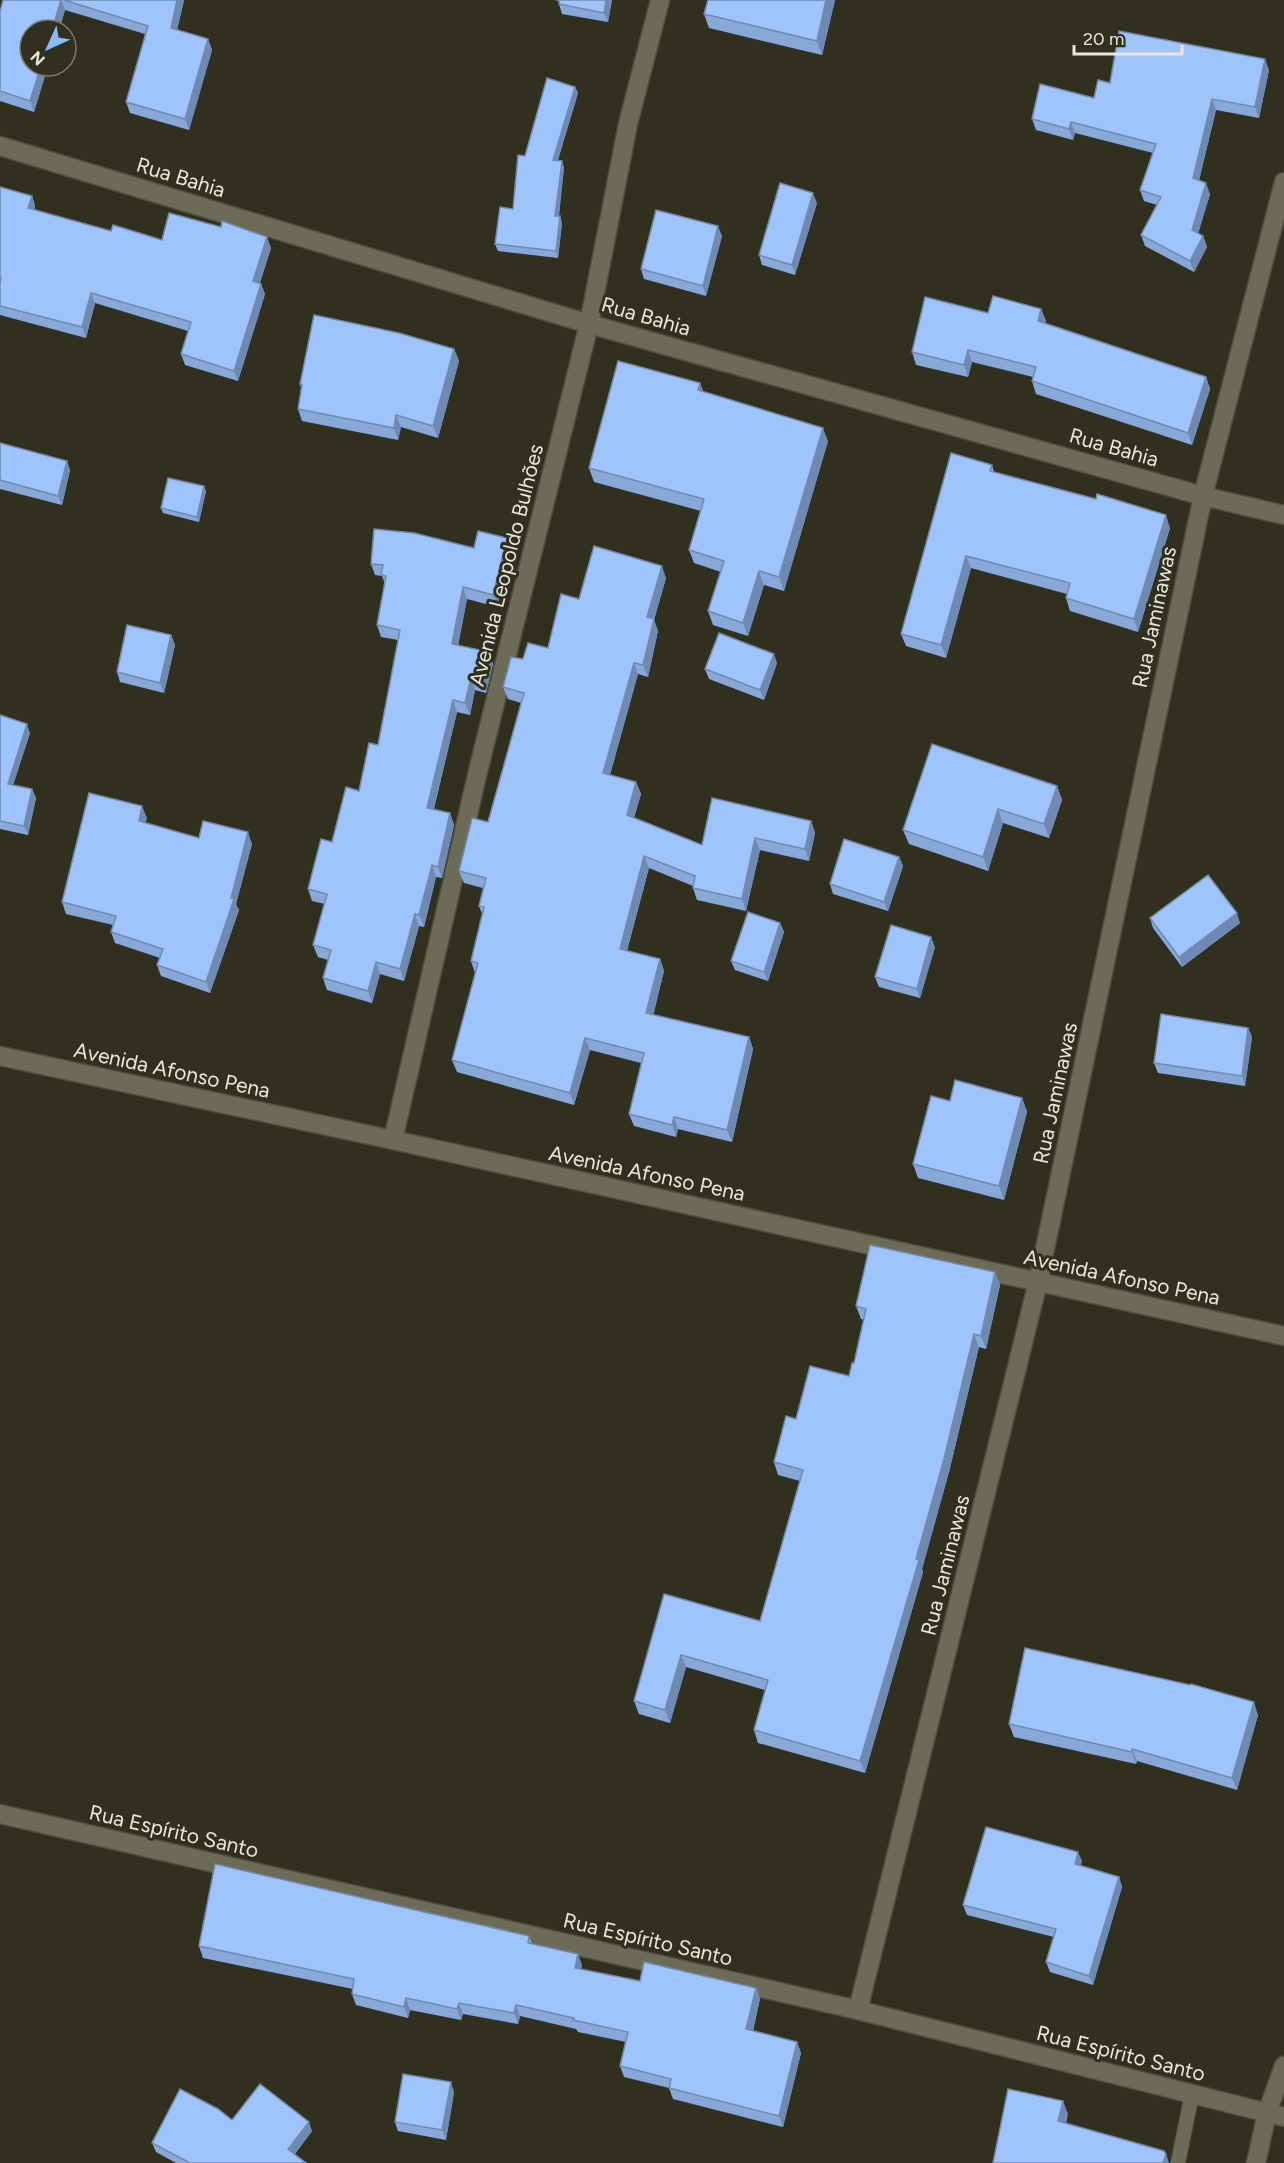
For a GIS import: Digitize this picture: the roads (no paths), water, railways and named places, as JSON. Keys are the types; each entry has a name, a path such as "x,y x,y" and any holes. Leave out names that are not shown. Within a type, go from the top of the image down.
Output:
{"street":[{"name":"Avenida Leopoldo Bulhões","path":"393,1140 478,771 589,324 628,124 660,0"},
{"name":"Rua Bahia","path":"0,146 589,324 1203,496 1284,514"},
{"name":"Rua Jaminawas","path":"858,2010 1038,1282 1203,496 1284,182"},
{"name":"Avenida Afonso Pena","path":"0,1056 1284,1336"},
{"name":"Rua Espírito Santo","path":"0,1814 858,2010 1276,2115"},
{"path":"1256,2163 1276,2115 1284,2066"}],"lane":[{"path":"1178,2163 1192,2094"}]}
